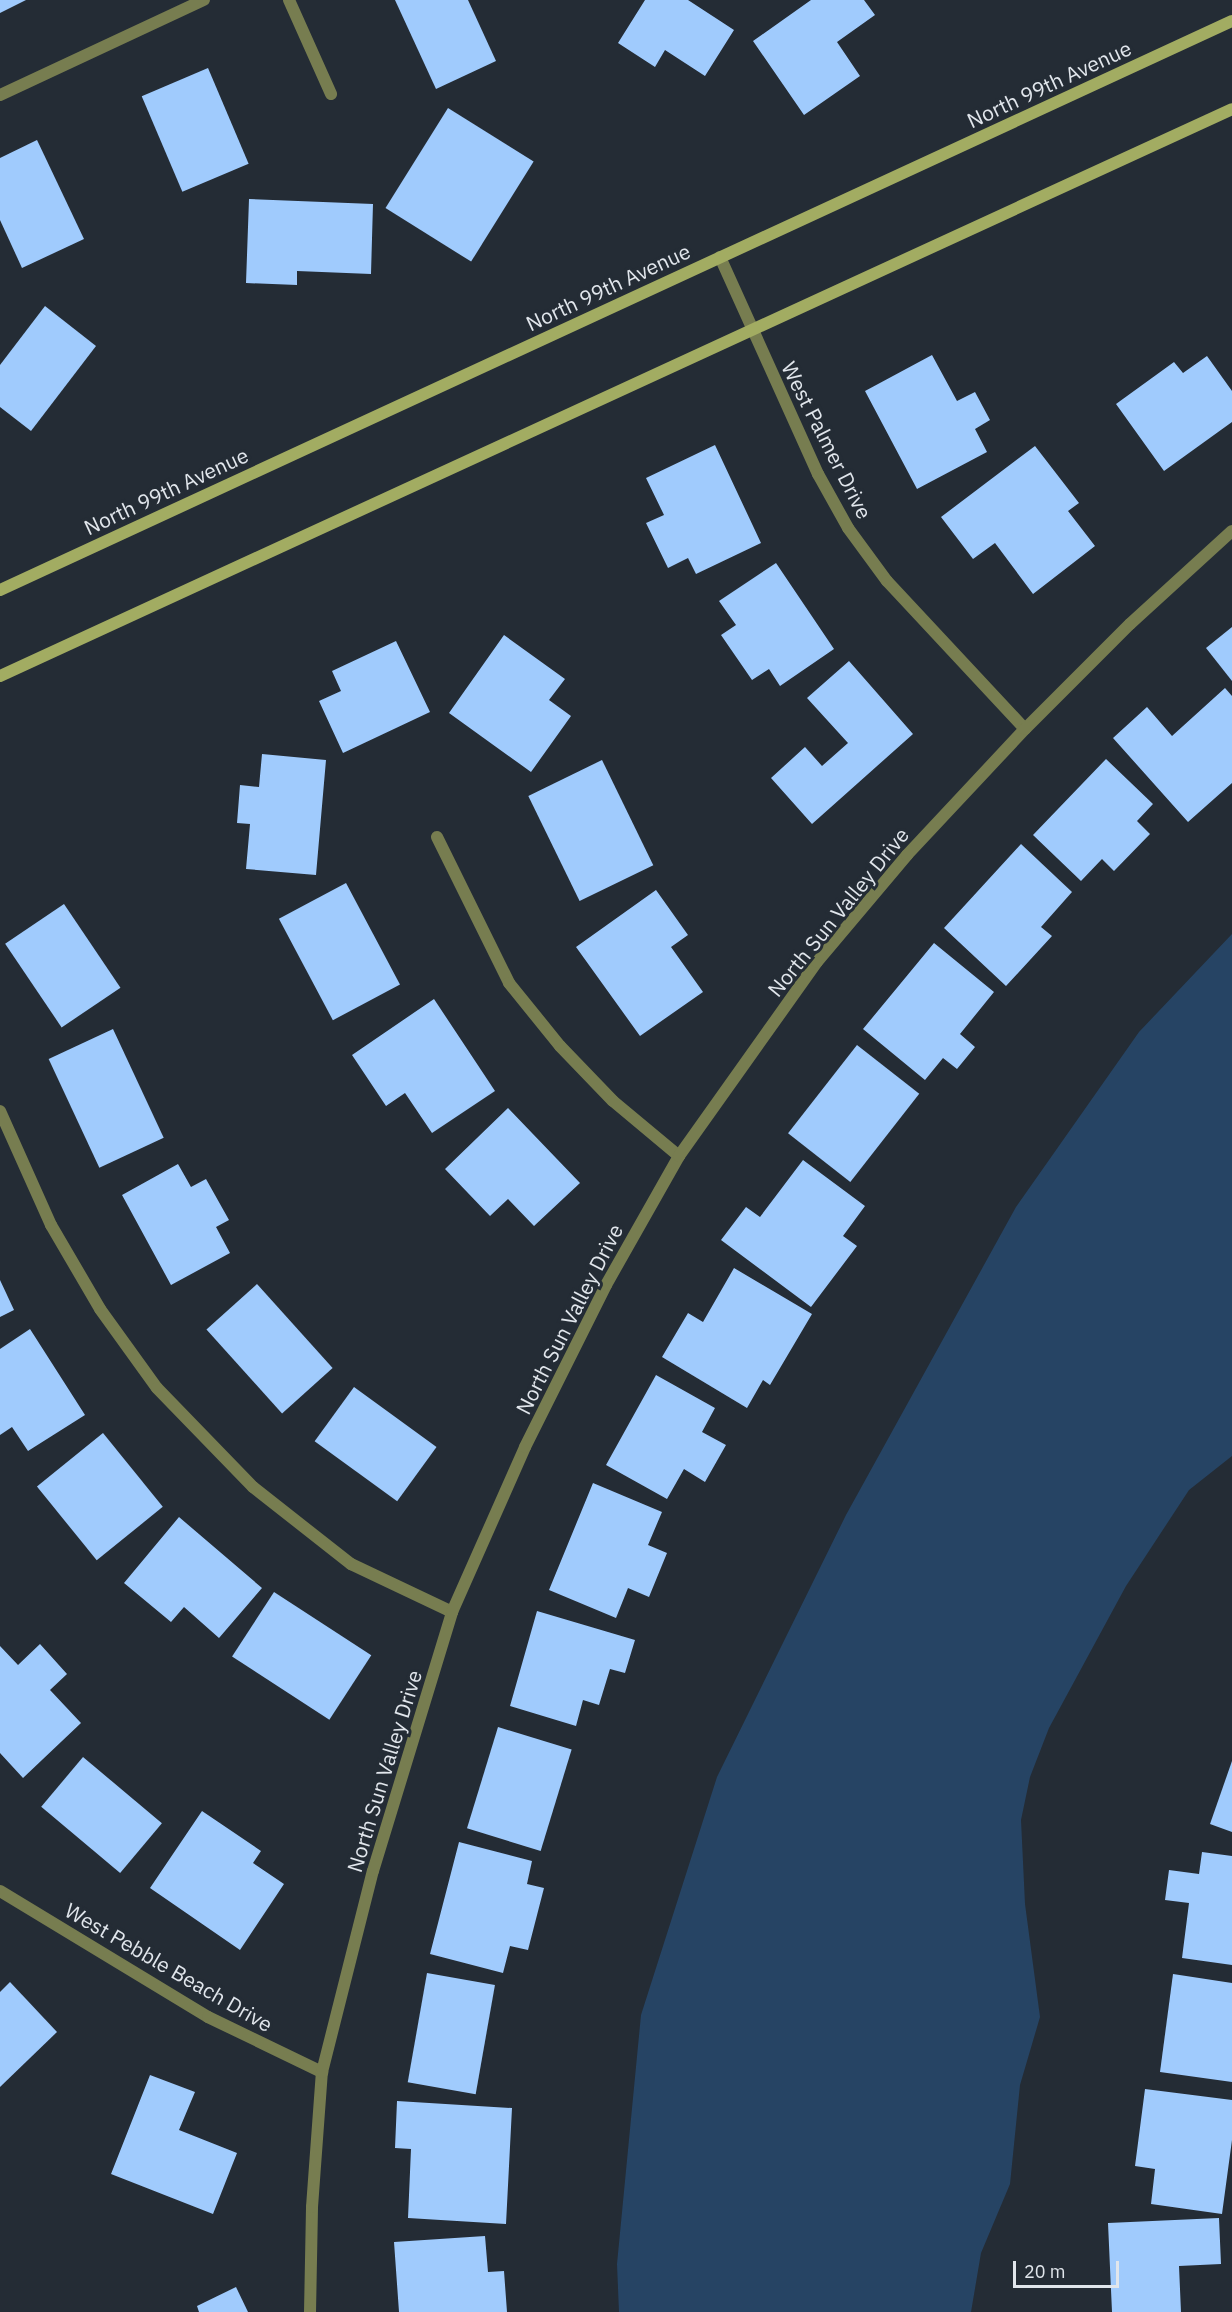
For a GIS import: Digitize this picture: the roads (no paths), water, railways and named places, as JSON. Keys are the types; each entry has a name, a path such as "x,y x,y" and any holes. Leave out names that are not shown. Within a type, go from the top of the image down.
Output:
{"main road":[{"name":"North 99th Avenue","path":"0,590 1232,21"},
{"path":"0,676 1232,109"}],"street":[{"path":"0,95 204,0"},
{"path":"289,0 331,94"},
{"name":"West Palmer Drive","path":"720,257 750,329 818,474 848,528 887,581 1025,729"},
{"name":"North Sun Valley Drive","path":"310,2312 312,2207 322,2072 373,1871 452,1612 535,1426 606,1285 679,1156 817,962 907,855 1025,729 1130,624 1232,531"},
{"path":"437,837 508,982 590,1077 679,1156"},
{"path":"0,1111 51,1225 100,1309 157,1388 253,1487 351,1564 452,1612"},
{"name":"West Pebble Beach Drive","path":"0,1891 208,2017 322,2072"}]}
